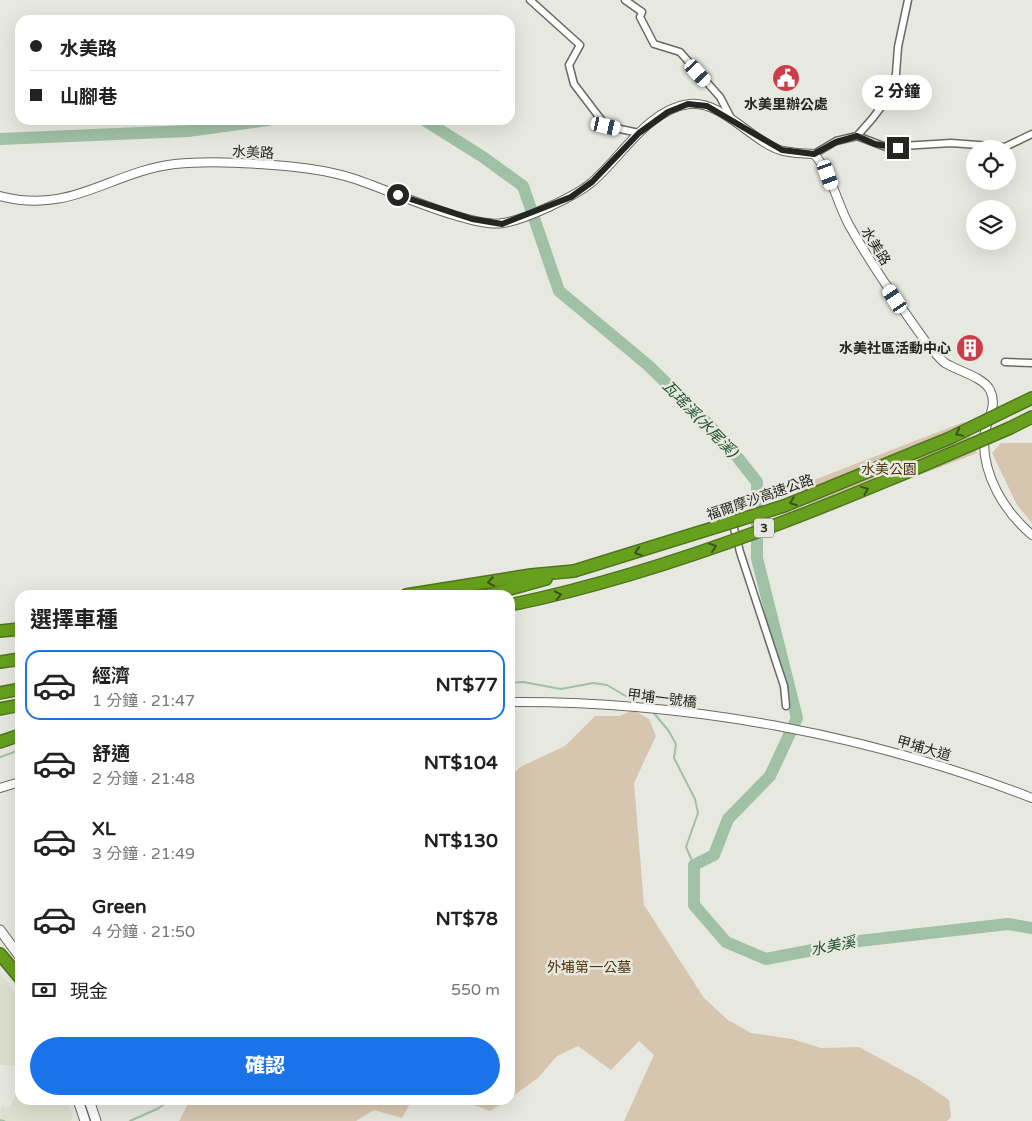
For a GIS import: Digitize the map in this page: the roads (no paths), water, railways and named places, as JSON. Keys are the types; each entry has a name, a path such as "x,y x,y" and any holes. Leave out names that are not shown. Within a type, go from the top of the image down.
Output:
{"highway":[{"name":"福爾摩沙高速公路","path":"506,590 784,506 950,438 1032,398"},
{"name":"3","path":"515,604 564,594 714,547 862,492 1032,417"},
{"path":"437,590 531,575 574,571"},
{"path":"0,631 15,630"},
{"path":"0,662 15,659"},
{"path":"0,693 15,690"},
{"path":"0,709 15,706"},
{"path":"0,740 15,736"},
{"path":"0,954 15,971"}],"main road":[{"path":"0,930 15,950"},
{"path":"0,946 15,969"},
{"path":"80,1105 85,1121"},
{"path":"91,1105 96,1121"}],"street":[{"path":"530,0 580,45 569,65 574,84 606,126 639,133 668,112 688,104 707,106 782,150 814,154 836,142 857,136 872,119 892,87 896,74 898,47 908,0"},
{"path":"625,0 642,12 640,17 654,44 680,52 720,97 732,121"},
{"name":"水美路","path":"0,196 36,202 54,200 68,198 128,177 175,164 260,164 312,169 354,179 446,211 490,223 502,224 571,197 592,182 639,133"},
{"path":"857,136 886,147 951,143 1005,147 1032,134"},
{"name":"水美路","path":"814,154 823,164 848,223 866,254 931,349 942,361 983,382 990,389 994,401 984,437 991,482 998,495 1032,535"},
{"path":"1005,362 1032,364"},
{"path":"729,508 740,552 784,686 786,706"},
{"name":"甲埔一號橋","path":"515,702 612,705 718,717 806,733"},
{"name":"甲埔大道","path":"806,733 909,757 1032,798"},
{"path":"0,788 15,784"}],"waterway":[{"name":"瓦瑤溪(水尾溪)","path":"0,139 188,131 232,125"},
{"name":"瓦瑤溪(水尾溪)","path":"432,125 483,157 523,186 559,291 649,366 723,439 757,482 757,558 797,718 770,776 728,819 714,855 694,865 694,905 726,942 766,959 859,941 1008,924 1032,928"},
{"path":"515,683 523,682 561,689 593,683 607,685 641,705"},
{"path":"652,711 668,730 676,744 674,758 695,799 698,813 686,847 694,865"},
{"path":"0,757 15,752"},
{"path":"130,1121 163,1105"},
{"path":"0,1120 4,1121"}],"place":[{"name":"水美里辦公處","path":"786,78"},
{"name":"水美社區活動中心","path":"970,348"}],"park label":[{"name":"水美公園","path":"889,469"},
{"name":"外埔第一公墓","path":"589,967"}],"water label":[{"name":"水美溪","path":"833,946"}]}
